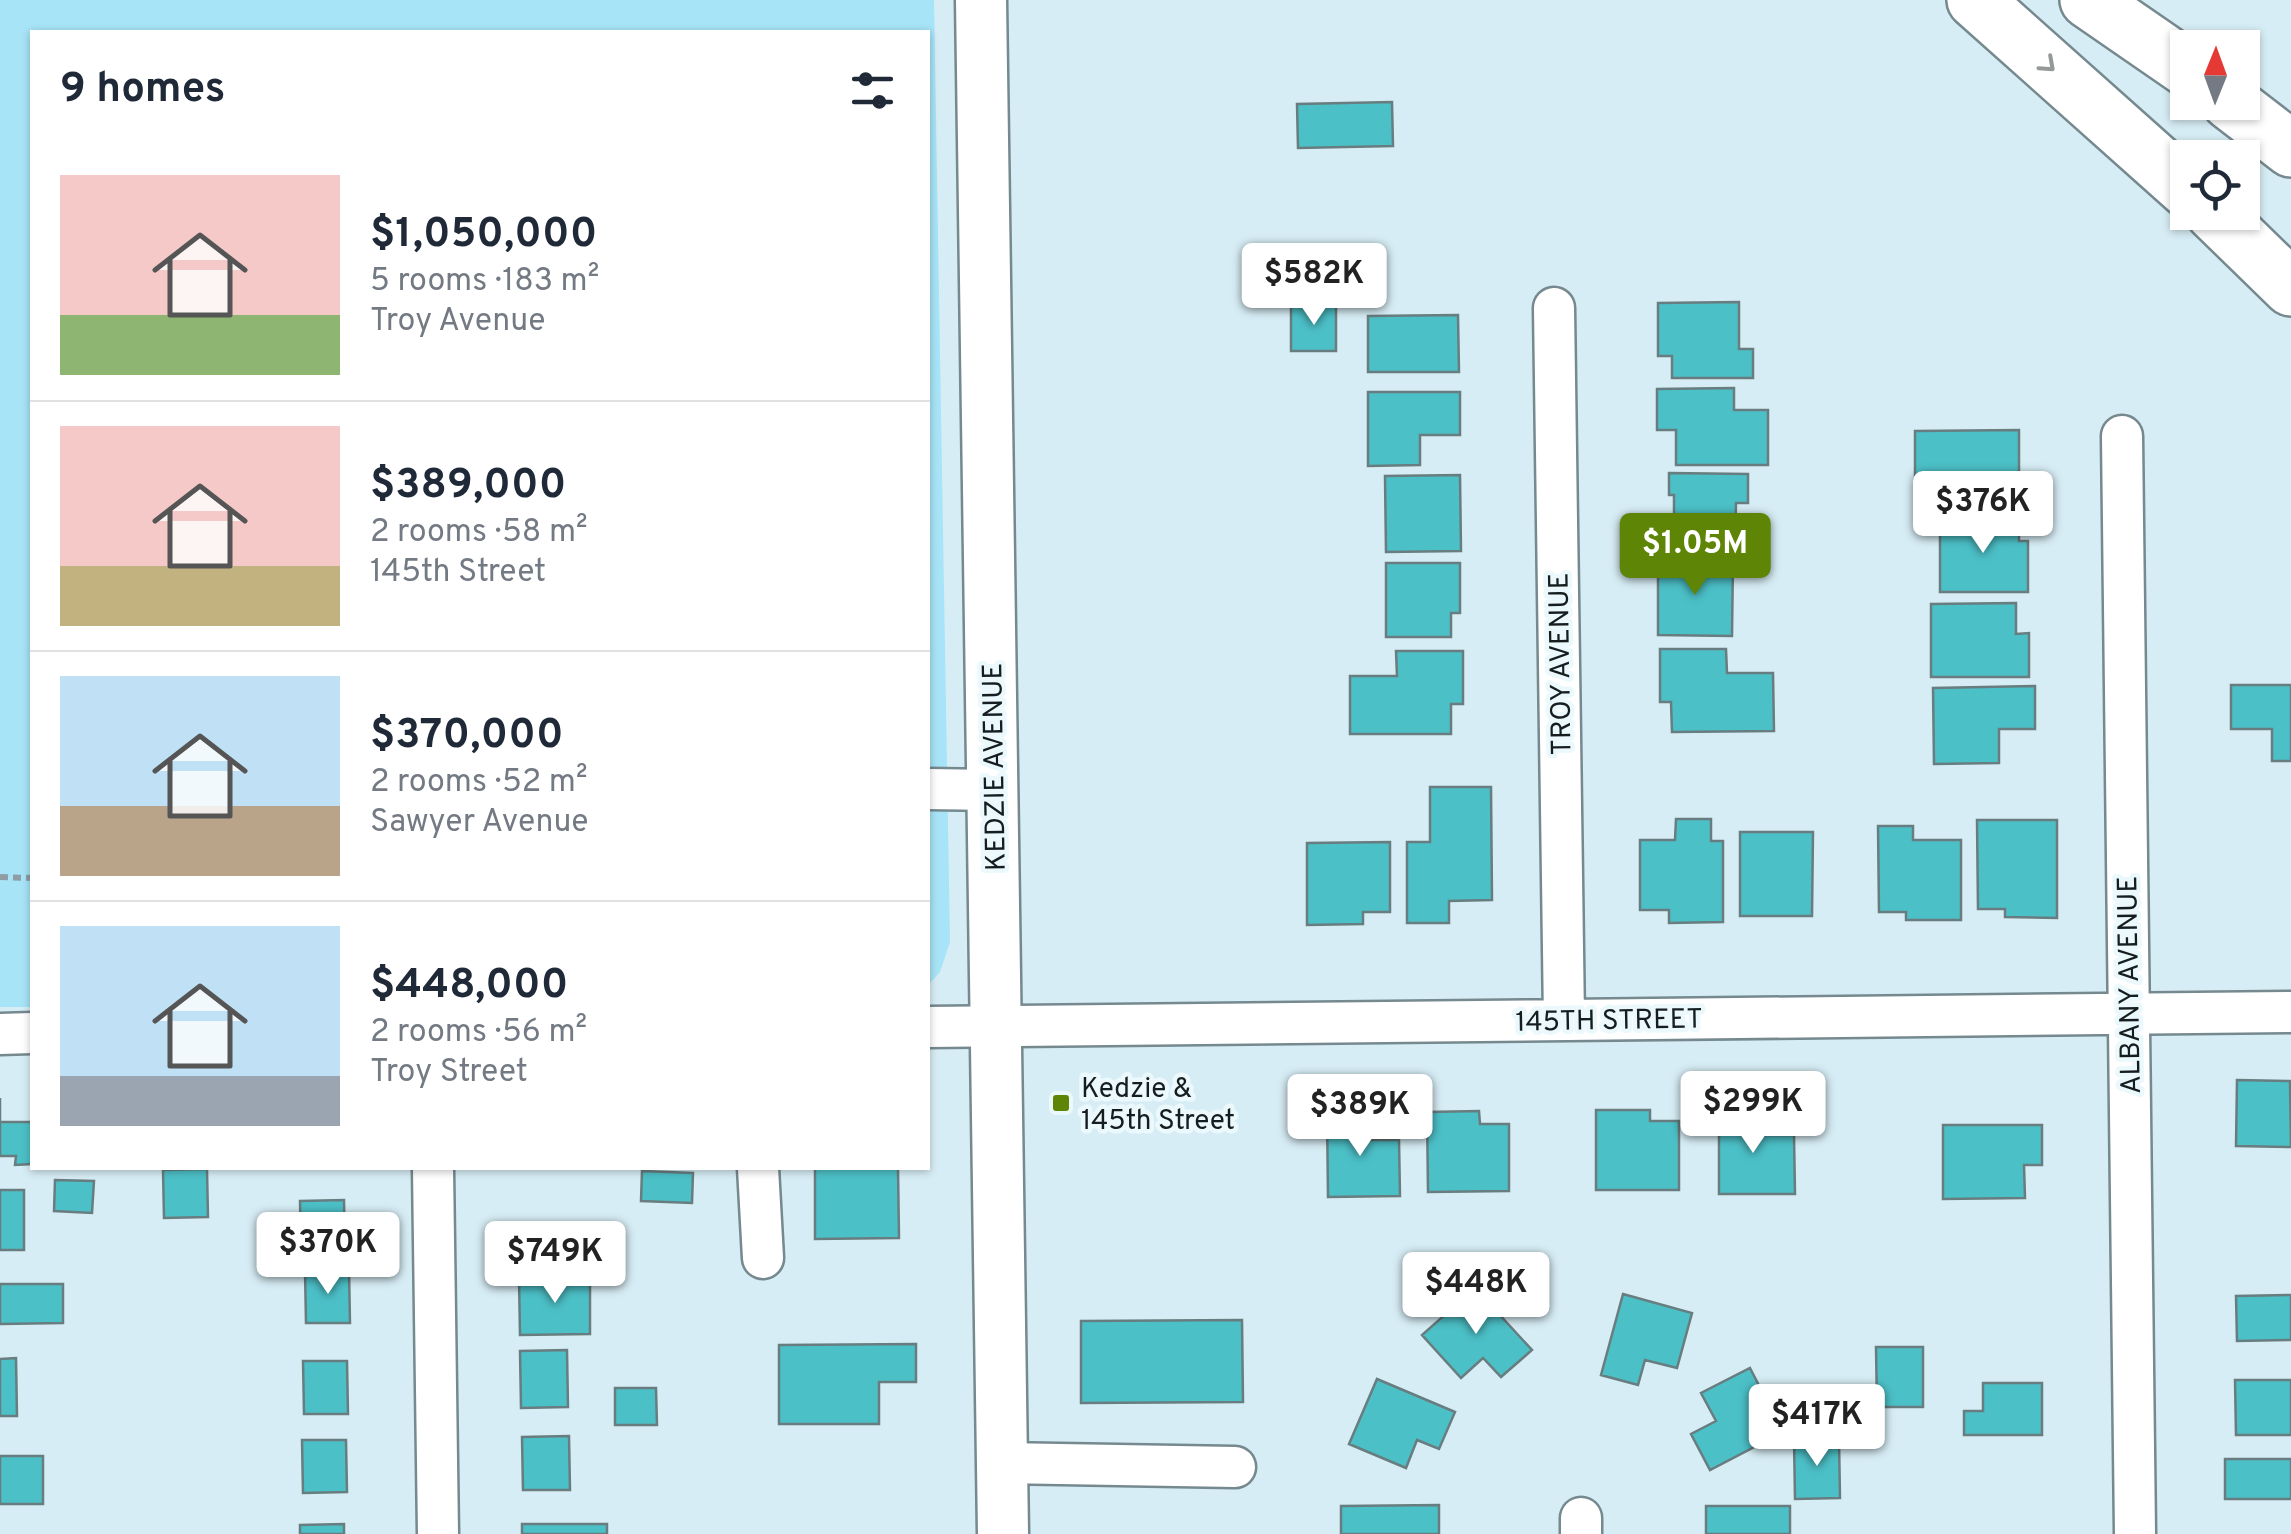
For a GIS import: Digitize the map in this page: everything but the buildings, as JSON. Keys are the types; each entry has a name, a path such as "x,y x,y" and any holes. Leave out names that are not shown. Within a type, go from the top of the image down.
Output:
{"highway":[{"path":"1975,0 2170,174"},
{"path":"2088,0 2170,57"},
{"path":"2253,120 2291,150"},
{"path":"2231,230 2291,288"}],"main road":[{"name":"KEDZIE AVENUE","path":"980,0 1003,1534"}],"street":[{"name":"TROY AVENUE","path":"1554,308 1564,1020"},
{"name":"ALBANY AVENUE","path":"2122,436 2135,1534"},
{"path":"930,790 994,790"},
{"name":"145TH STREET","path":"930,1027 2291,1012"},
{"path":"0,1034 30,1034"},
{"path":"433,1170 438,1534"},
{"path":"758,1170 763,1258"},
{"path":"1002,1463 1236,1466"}],"path":[{"path":"0,877 30,878"}],"shaded area":[{"path":"0,0 934,0 950,942 940,972 930,983 930,30 30,30 30,1007 0,1007"}],"place":[{"name":"Kedzie & 145th Street","path":"1061,1103"}]}
